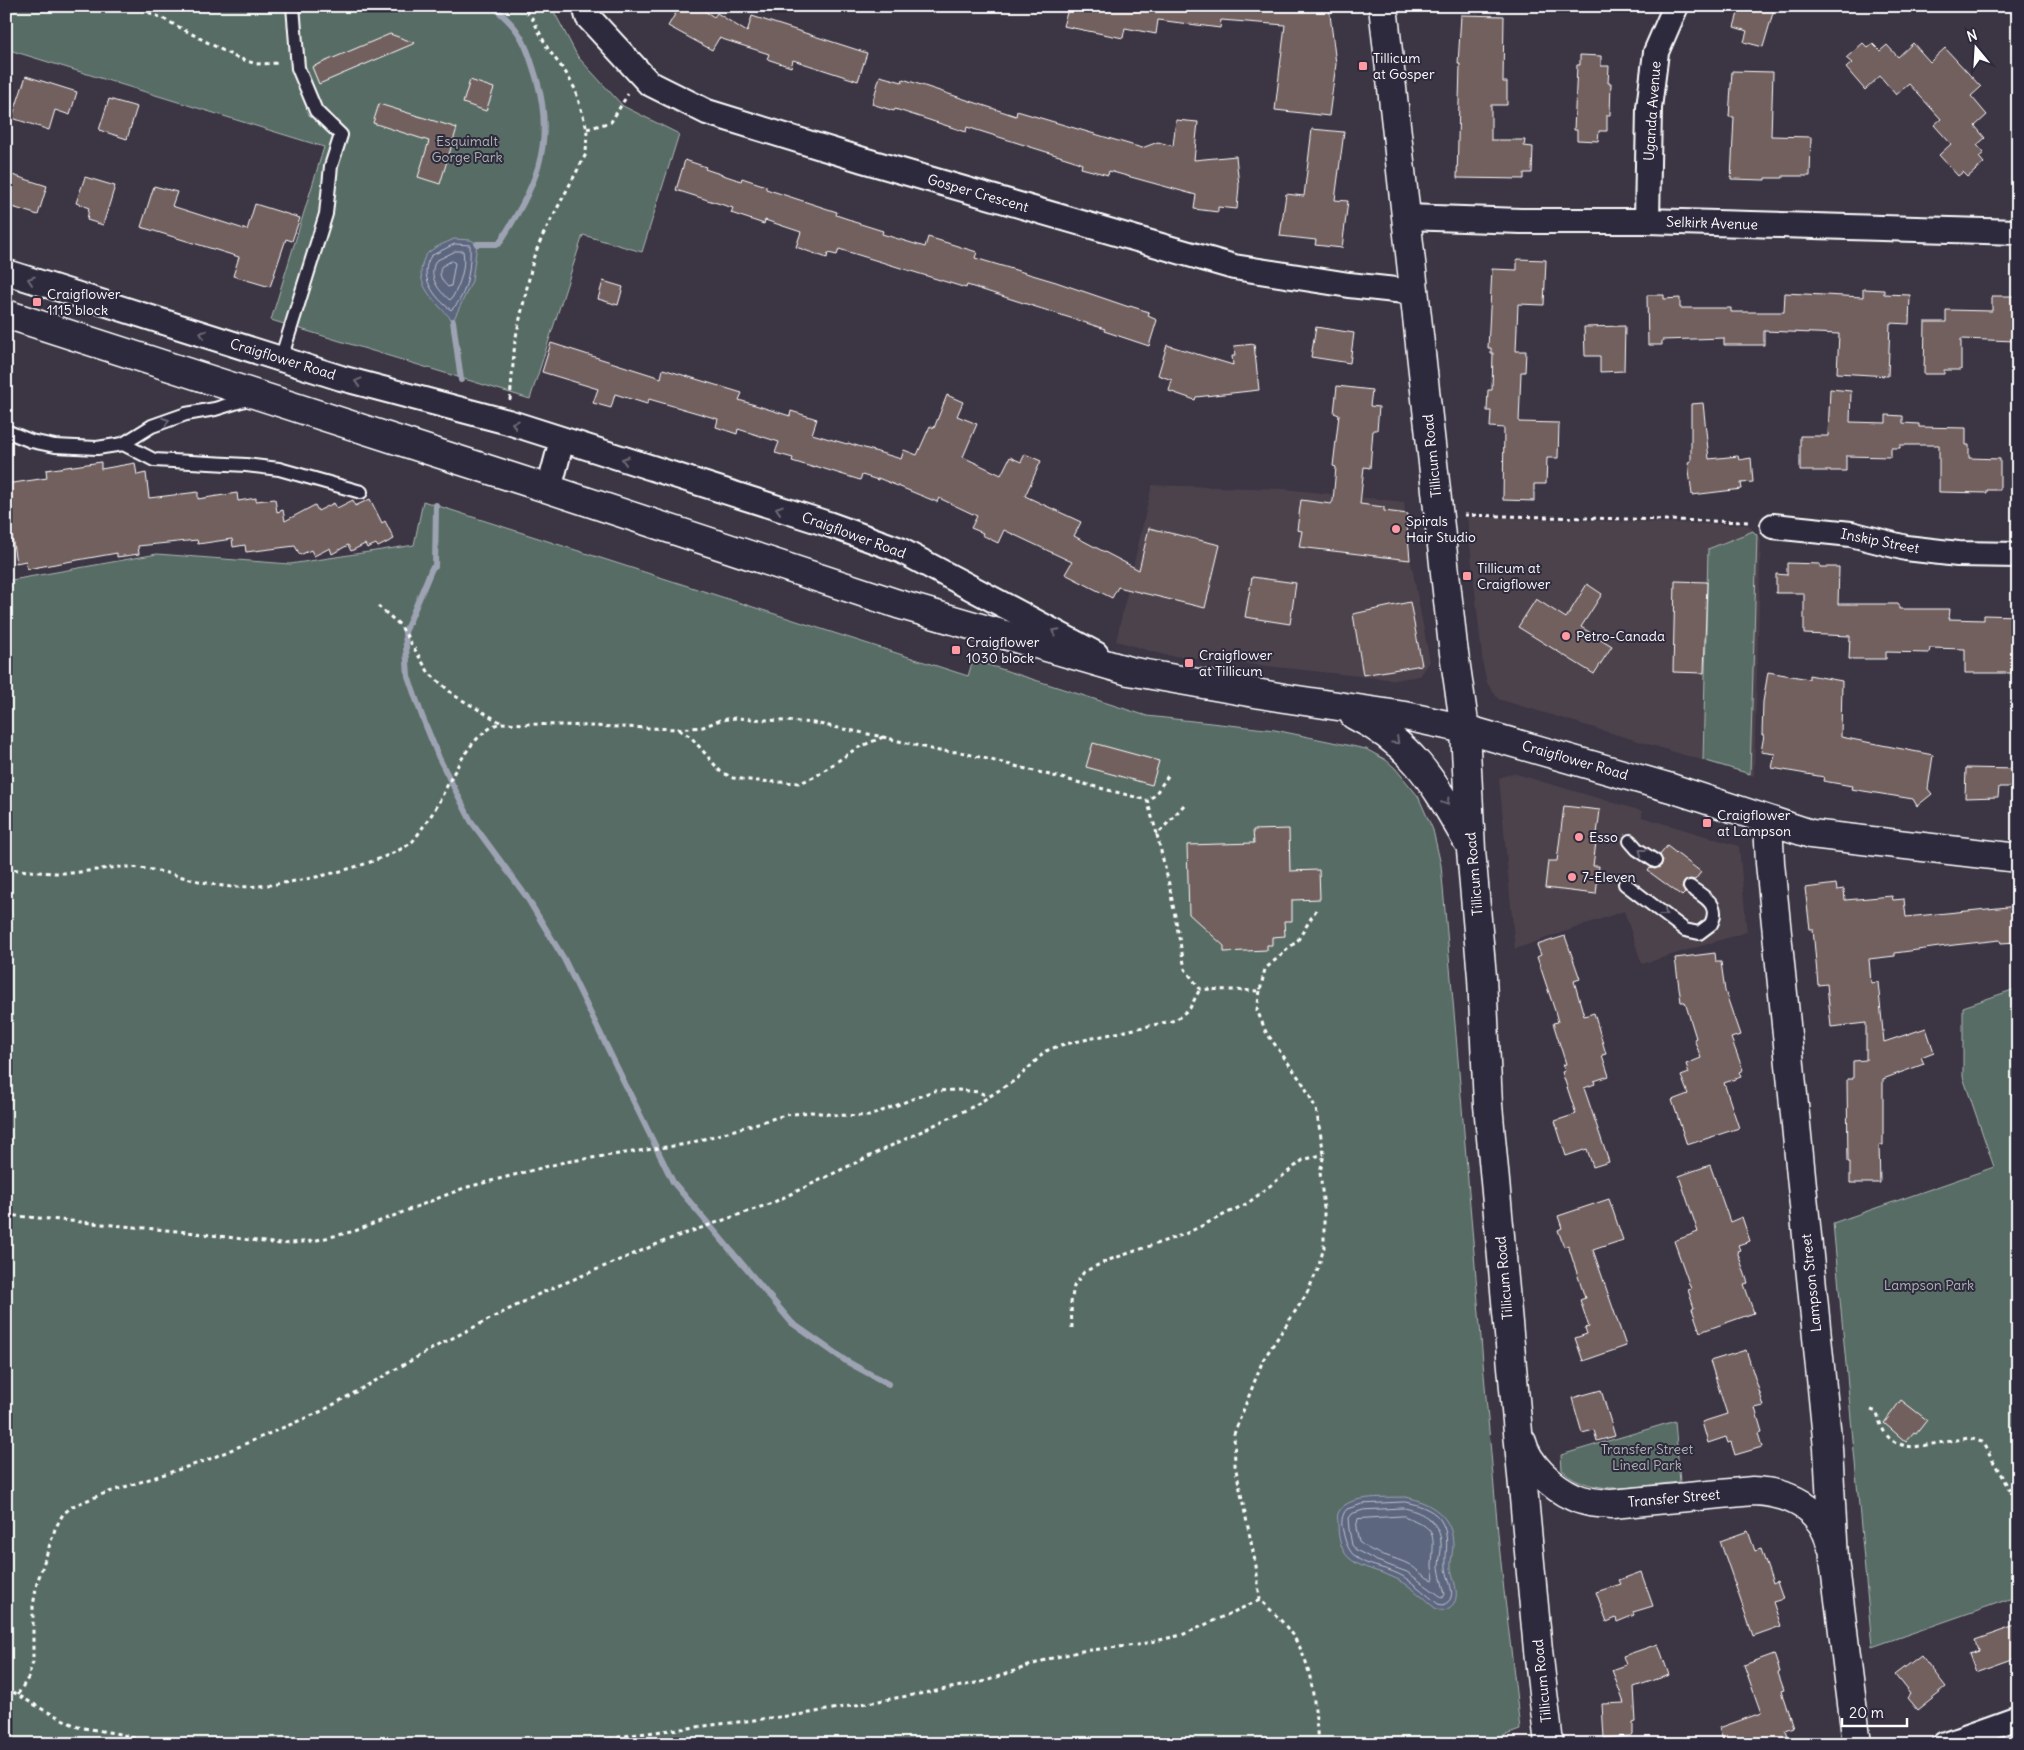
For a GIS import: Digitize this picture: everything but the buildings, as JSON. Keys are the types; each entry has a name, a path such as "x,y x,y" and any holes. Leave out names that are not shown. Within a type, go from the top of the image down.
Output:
{"main road":[{"name":"Tillicum Road","path":"1383,6 1454,655 1465,728 1471,848 1482,977 1488,1105 1538,1650 1549,1744"},
{"name":"Craigflower Road","path":"6,314 549,488 898,604 1128,671 1398,715 1465,728 1672,788 1811,834 2018,858"},
{"path":"1305,701 1326,705 1352,714 1376,726 1394,739 1433,783 1448,805 1471,848"},
{"name":"Lampson Street","path":"1768,821 1771,873 1830,1465 1834,1559 1857,1744"},
{"name":"Transfer Street","path":"1518,1426 1522,1445 1532,1462 1545,1477 1573,1497 1592,1503 1612,1504 1753,1491 1772,1492 1791,1498 1808,1508 1821,1522 1830,1540 1834,1559"}],"street":[{"name":"Gosper Crescent","path":"585,6 588,17 649,83 707,112 863,160 1234,267 1349,285 1414,292"},
{"name":"Uganda Avenue","path":"1647,221 1649,108 1656,52 1676,6"},
{"name":"Selkirk Avenue","path":"1406,217 1521,221 1647,221 2018,232"},
{"name":"Craigflower Road","path":"6,272 341,378 508,422 828,524 900,550 1128,671"},
{"path":"549,488 562,440"},
{"name":"Inskip Street","path":"1773,526 1840,532 1906,548 1958,554 2018,555"},
{"path":"1945,1744 2018,1718"}],"lane":[{"path":"281,359 326,214 330,166 340,135 316,111 298,68 293,6"},
{"path":"6,431 31,442 54,446 97,448 123,444 152,426 186,414 215,409 258,396"},
{"path":"123,444 154,460 246,465 279,469 361,492"},
{"path":"1630,840 1637,849 1655,862"},
{"path":"1625,884 1685,930 1699,932 1711,924 1715,912 1710,901 1690,887"}],"path":[{"path":"134,6 162,18 235,57 256,64 280,63 296,36"},
{"path":"508,422 515,341 534,256 550,220 586,154 587,130 575,89 548,49 532,18 521,6"},
{"path":"587,130 611,122 629,94 649,83"},
{"path":"1464,515 1760,523 1773,526"},
{"path":"378,606 400,625 429,673 455,696 500,723"},
{"path":"6,869 60,873 126,867 149,869 224,886 278,885 335,872 380,858 412,841 431,816 476,738 488,728 500,723 679,729 703,727 720,720 736,718 814,723 939,751 960,752 1147,800 1154,796 1170,773"},
{"path":"679,729 691,737 720,771 733,778 800,783 816,776 857,748 883,737"},
{"path":"1147,800 1169,884 1185,969 1200,989"},
{"path":"1157,835 1184,805"},
{"path":"1316,910 1298,940 1265,969 1257,1010 1266,1032 1304,1085 1316,1109 1324,1154 1320,1172 1324,1209 1324,1247 1318,1269 1306,1295 1263,1360 1234,1434 1235,1465 1256,1566 1260,1600 1276,1614 1302,1651 1308,1671 1318,1744"},
{"path":"1200,989 1260,991"},
{"path":"18,1694 28,1678 33,1662 33,1606 36,1582 54,1529 63,1514 73,1506 100,1495 205,1461 322,1411 435,1347 540,1293 667,1240 772,1203 974,1106 1016,1079 1046,1051 1061,1045 1176,1020 1190,1008 1200,989"},
{"path":"6,1215 187,1232 282,1244 313,1241 355,1231 464,1188 564,1162 687,1144 785,1115 811,1112 869,1116 933,1091 958,1090 979,1092 987,1096"},
{"path":"1072,1328 1071,1303 1074,1286 1084,1272 1106,1261 1185,1234 1209,1223 1248,1203 1303,1160 1324,1154"},
{"path":"1871,1410 1877,1412 1880,1426 1885,1434 1898,1444 1914,1447 1969,1438 1982,1442 2018,1504"},
{"path":"586,1744 648,1732 804,1714 986,1681 1048,1659 1082,1651 1136,1645 1182,1634 1260,1600"},
{"path":"6,1688 78,1727 120,1734 154,1744"}],"shaded area":[{"path":"1152,485 1285,489 1404,502 1411,562 1430,661 1420,676 1395,680 1164,655 1116,641"},
{"path":"1467,517 1748,525 1761,539 1754,776 1498,699 1487,683 1483,666"},
{"path":"1513,773 1642,811 1642,817 1739,846 1747,932 1642,964 1624,911 1515,949 1499,778"}],"green space":[{"name":"Esquimalt Gorge Park","path":"6,6 551,6 578,57 623,106 679,134 642,252 583,235 530,399 271,320 324,147 6,49"},
{"path":"423,501 968,676 973,660 1147,716 1275,730 1366,749 1386,760 1395,768 1418,796 1433,830 1441,865 1499,1544 1520,1730 1481,1744 6,1744 6,581 157,554 290,564 414,545"},
{"path":"1753,531 1757,535 1750,774 1703,760 1708,549"},
{"name":"Lampson Park","path":"2018,988 2018,1596 1872,1647 1833,1223 1994,1167 1963,1077 1963,1007"},
{"name":"Transfer Street Lineal Park","path":"1675,1421 1680,1482 1634,1487 1603,1487 1588,1485 1562,1470 1561,1455"}],"water":[{"path":"454,239 471,240 477,244 472,281 453,321 430,296 422,281 421,273 425,256 438,246"},
{"path":"1406,1497 1432,1507 1439,1512 1449,1526 1453,1545 1451,1568 1456,1600 1445,1610 1435,1608 1399,1580 1356,1563 1343,1550 1339,1539 1338,1517 1339,1512 1345,1505 1361,1499"}],"waterway":[{"path":"271,6 275,8 290,6"},
{"path":"477,244 499,244 531,185 543,147 542,104 531,61 521,36 493,6"},
{"path":"453,321 461,380"},
{"path":"436,505 435,567 432,568 405,632 408,676 439,758 471,821 526,896 564,959 673,1182 792,1323 846,1361 888,1384"}],"place":[{"name":"Tillicum at Gosper","path":"1363,66"},
{"name":"Craigflower 1115 block","path":"37,302"},
{"name":"Spirals Hair Studio","path":"1396,529"},
{"name":"Tillicum at Craigflower","path":"1467,576"},
{"name":"Petro-Canada","path":"1566,636"},
{"name":"Craigflower 1030 block","path":"956,650"},
{"name":"Craigflower at Tillicum","path":"1189,663"},
{"name":"Craigflower at Lampson","path":"1707,823"},
{"name":"Esso","path":"1579,837"},
{"name":"7-Eleven","path":"1572,877"}]}
